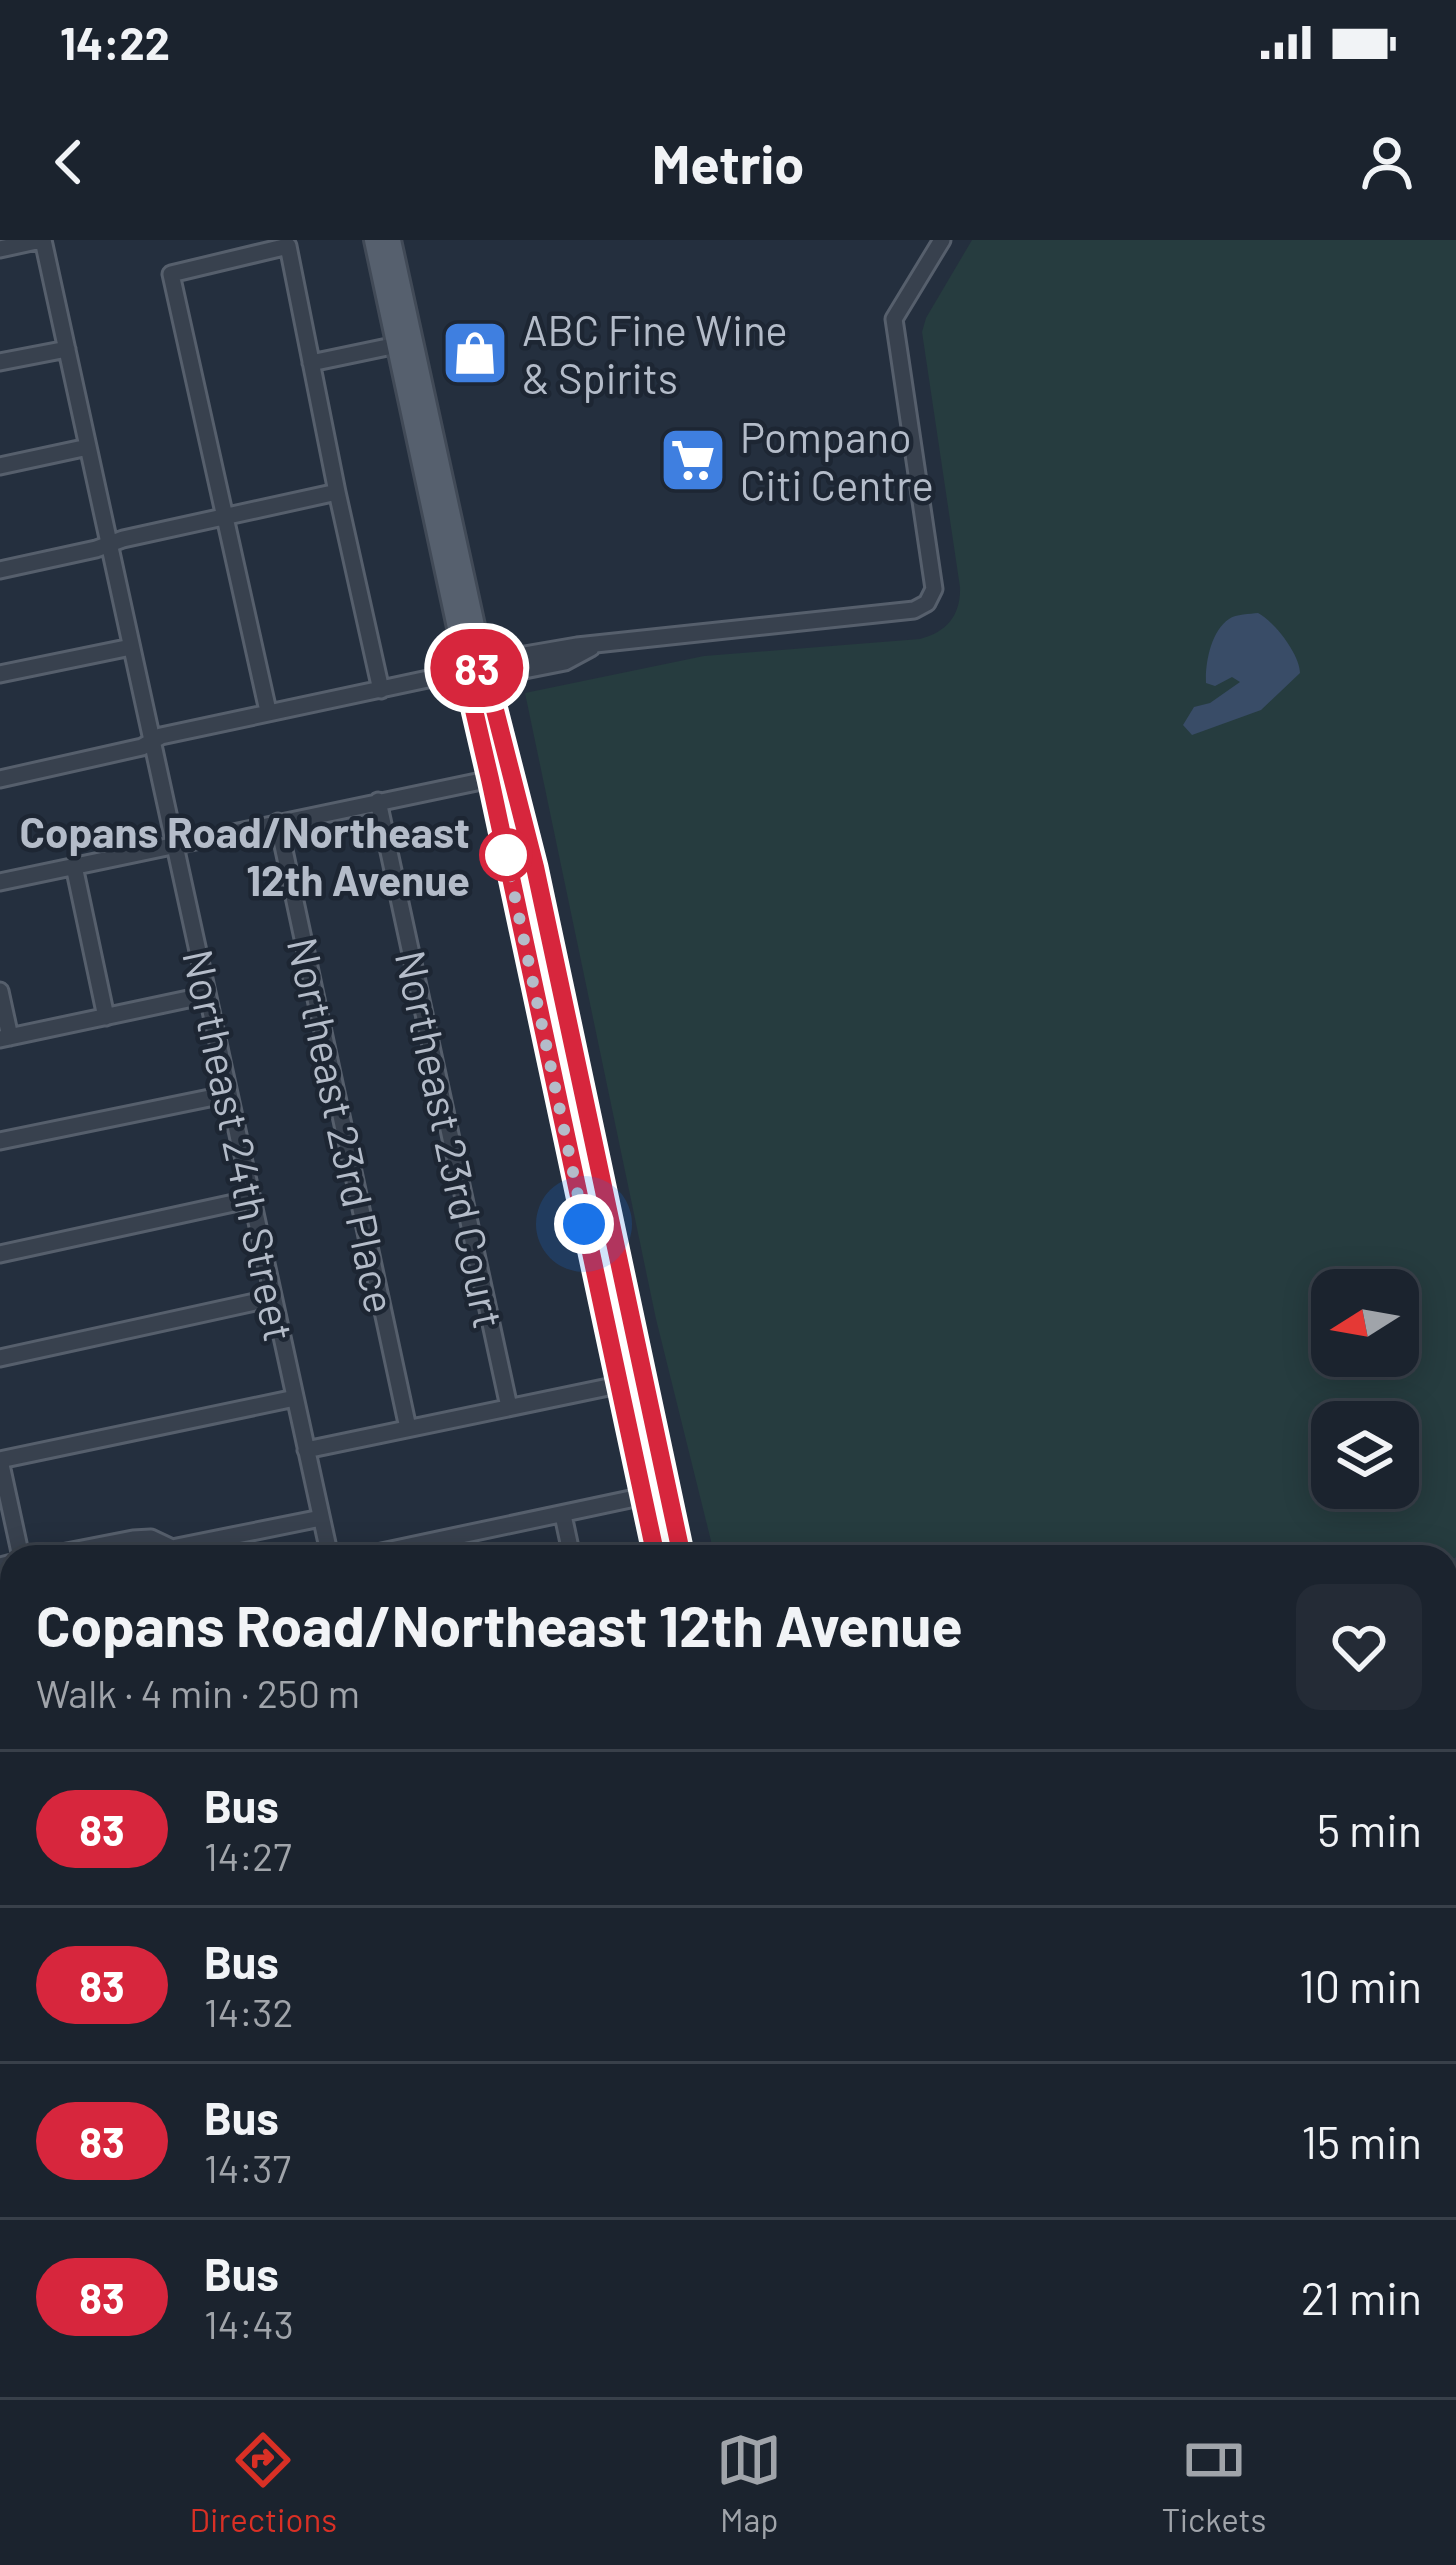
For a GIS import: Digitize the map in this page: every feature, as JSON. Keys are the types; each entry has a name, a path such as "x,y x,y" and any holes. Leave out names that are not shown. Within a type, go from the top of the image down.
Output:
{"main road":[{"path":"374,240 390,316 418,364 490,779 653,1545"},
{"path":"391,240 404,340 474,669 535,867 679,1545"}],"street":[{"path":"0,249 42,240"},
{"name":"Northeast 24th Street","path":"42,240 327,1545"},
{"path":"0,779 142,747 152,740 268,711 474,669 507,674 565,662 594,646 914,610 927,603 934,589 894,319 942,240"},
{"path":"268,711 171,274 288,246 381,690"},
{"path":"311,363 404,340"},
{"path":"0,362 67,349"},
{"path":"0,466 88,447"},
{"path":"0,570 337,492"},
{"path":"0,674 131,646"},
{"path":"0,882 490,779"},
{"name":"Northeast 23rd Court","path":"378,801 509,1406"},
{"name":"Northeast 23rd Place","path":"278,822 408,1428"},
{"path":"74,866 106,1017"},
{"path":"0,991 5,1038 207,995"},
{"path":"0,1142 229,1094"},
{"path":"0,1254 252,1199"},
{"path":"0,1358 273,1298"},
{"path":"306,1450 618,1385"},
{"path":"18,1545 0,1460 295,1398"},
{"path":"415,1545 668,1491"},
{"path":"563,1515 569,1545"},
{"path":"203,1545 321,1518"},
{"path":"102,1545 151,1538 162,1545"},
{"path":"449,1538 450,1545"}],"green space":[{"path":"972,240 1456,240 1456,1545 712,1545 656,1319 525,693 704,656 920,639 945,627 955,614 960,587 922,332"}],"water":[{"path":"1258,613 1285,640 1300,673 1261,710 1192,735 1183,725 1194,707 1210,703 1240,682 1232,677 1215,686 1206,683 1208,657 1218,631 1232,617"}],"bus line":[{"name":"83","path":"653,1545 465,671 484,667 535,867 679,1545"}],"place":[{"name":"ABC Fine Wine & Spirits","path":"475,353"},
{"name":"Pompano Citi Centre","path":"693,460"},
{"name":"Copans Road/Northeast 12th Avenue","path":"506,855"}],"route":[{"path":"506,855 584,1224"}]}
